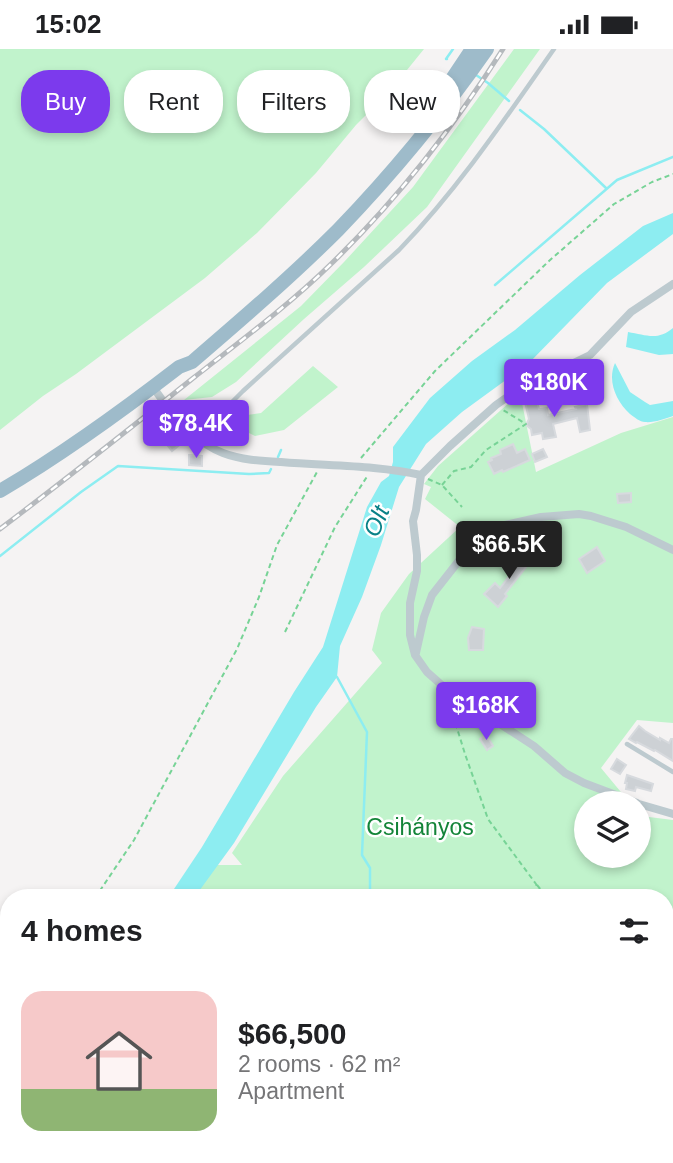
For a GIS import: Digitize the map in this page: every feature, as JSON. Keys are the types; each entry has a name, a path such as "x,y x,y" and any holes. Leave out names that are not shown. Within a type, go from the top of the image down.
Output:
{"highway":[{"path":"179,367 188,354 253,299 361,194 420,124 472,49"},
{"path":"0,491 70,447 179,367 192,362 249,313 340,228 405,156 487,49"}],"street":[{"path":"605,791 565,773 534,746 445,688 427,672 415,655 410,635 410,603 417,555 413,521 421,475 450,446 516,391 590,355 631,312 673,284"},
{"path":"152,387 170,411 201,441 233,457 384,469 421,475"},
{"path":"415,655 432,595 472,544 482,535 500,526 555,516 591,516 626,527 673,550"},
{"path":"651,808 673,814"}],"lane":[{"path":"201,441 243,391 399,250 423,225 460,181 554,49"},
{"path":"552,373 559,388"},
{"path":"627,744 673,772"}],"path":[{"path":"354,467 435,371 549,261 614,204 652,182 673,174"},
{"path":"442,485 454,471 471,467 486,450 526,424 496,405"},
{"path":"101,889 134,840 237,649 277,545 321,465"},
{"path":"285,632 335,527 372,468"},
{"path":"421,475 442,485 462,507"},
{"path":"445,688 488,818 540,889"},
{"path":"536,884 538,889"}],"green space":[{"path":"0,49 424,49 407,70 364,70 364,117 350,132 350,70 237,70 237,133 349,133 316,173 257,233 205,278 0,430"},
{"path":"514,49 540,49 427,207 236,382 212,397 184,400 301,306 413,187 453,133 460,133 460,123"},
{"path":"313,366 338,387 284,430 255,436 239,428 240,416 261,413"},
{"name":"Csihányos","path":"520,393 536,472 621,433 673,417 673,723 637,720 601,768 620,791 574,791 574,868 651,868 651,817 673,820 673,889 198,889 215,865 242,865 232,853 283,776 382,663 372,650 381,613 409,574 460,527 425,499 431,487 424,484 438,466"}],"water":[{"name":"Olt","path":"673,213 673,234 607,283 529,363 462,412 426,444 399,487 362,597 340,646 337,677 234,843 201,889 174,889 323,647 367,507 381,482 389,476 393,447 430,398 472,361 515,330 643,226"},
{"path":"673,328 673,354 659,355 626,347 628,332 657,336"},
{"path":"615,363 630,392 650,405 673,401 673,416 648,422 630,414 614,390 612,377"}],"building":[{"path":"536,399 539,409 547,408 548,415 587,404 590,430 580,432 577,418 553,424 556,437 543,439 542,433 532,435 531,429 526,425 529,419 525,402"},
{"path":"165,419 183,442 172,451 154,428"},
{"path":"513,444 517,453 525,449 530,460 494,474 488,462 501,454 500,450"},
{"path":"543,449 547,457 535,462 532,454"},
{"path":"189,455 202,456 202,466 189,465"},
{"path":"631,493 631,502 618,503 617,494"},
{"path":"597,547 605,561 587,573 579,559"},
{"path":"531,548 537,553 498,607 484,594 495,583 500,588"},
{"path":"472,627 484,629 483,650 469,650 468,638"},
{"path":"639,726 660,740 669,743 673,739 673,761 629,739"},
{"path":"486,734 493,746 487,750 480,739"},
{"path":"617,759 626,765 620,774 611,769"},
{"path":"627,775 653,784 651,791 636,787 635,791 626,789"}],"waterway":[{"path":"447,59 453,49"},
{"path":"476,75 509,101"},
{"path":"520,110 606,188"},
{"path":"495,285 617,180 673,157"},
{"path":"278,457 281,450"},
{"path":"0,556 118,466 249,474 269,473 271,469"},
{"path":"337,677 367,732 362,855 370,868 370,889"}],"railway":[{"path":"0,529 263,323 331,264 379,215 423,161 465,106 503,49"}]}
